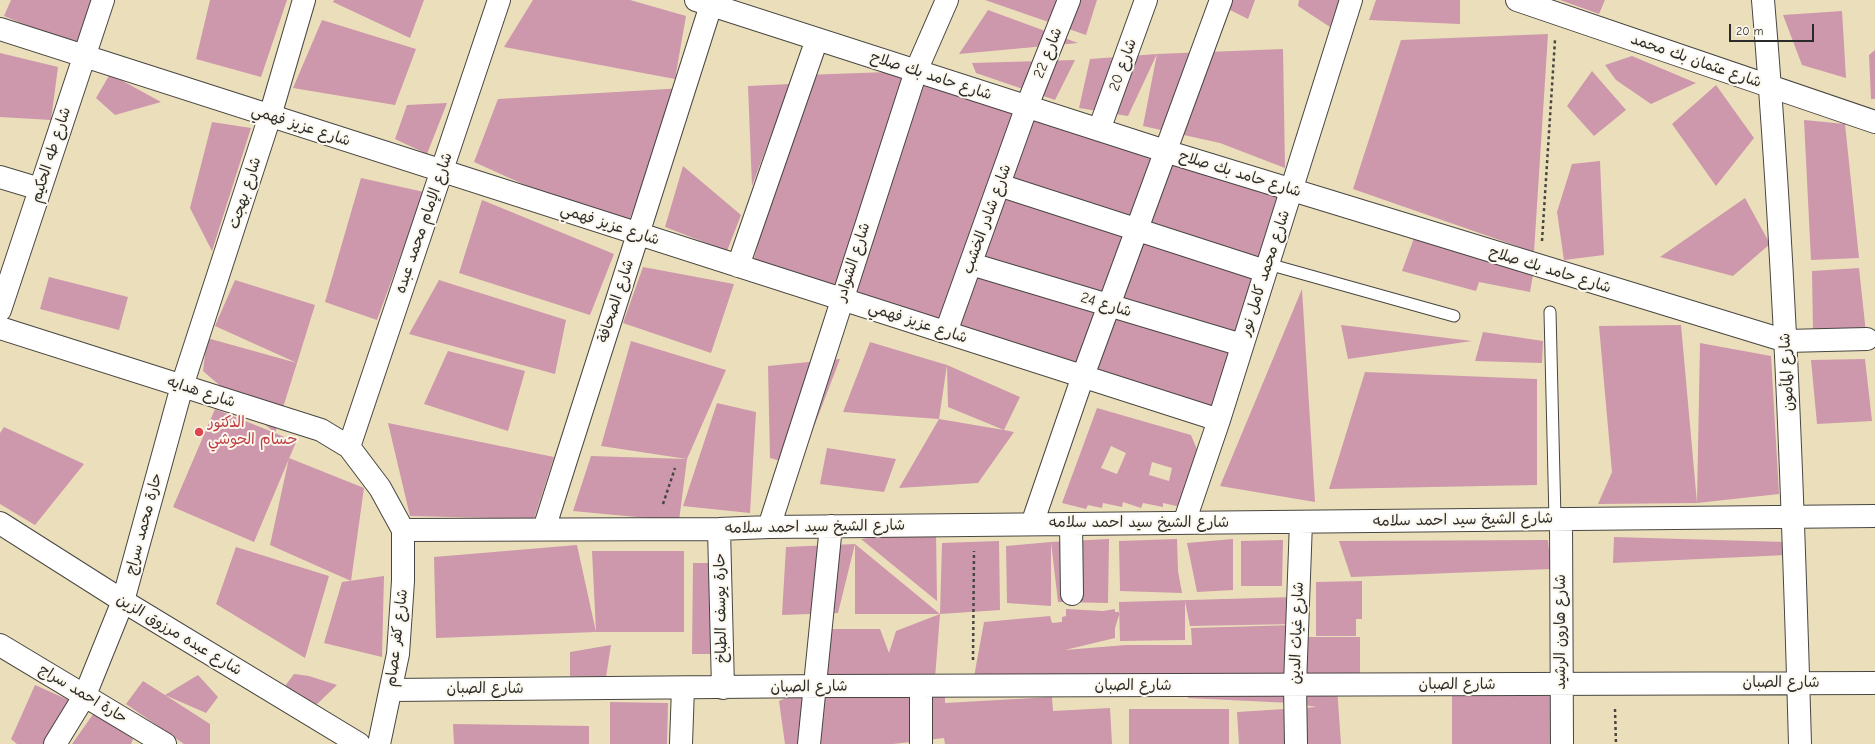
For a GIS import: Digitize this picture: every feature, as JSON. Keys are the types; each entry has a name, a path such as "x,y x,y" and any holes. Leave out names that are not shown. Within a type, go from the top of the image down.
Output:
{"street":[{"name":"شارع طه الحكيم","path":"0,310 103,0"},
{"name":"شارع بهجت","path":"182,386 270,116 304,0"},
{"name":"شارع الإمام محمد عبده","path":"349,447 499,0"},
{"name":"شارع الشوادر","path":"769,527 841,298 916,71 947,0"},
{"name":"شارع 22","path":"1027,106 1069,0"},
{"name":"شارع 20","path":"1099,130 1146,0"},
{"path":"1032,524 1083,376 1221,0"},
{"name":"شارع محمد كامل نور","path":"1184,523 1219,420 1351,0"},
{"name":"شارع عثمان بك محمد","path":"1516,0 1875,122"},
{"name":"شارع المأمون","path":"1763,0 1786,341 1794,517 1800,744"},
{"name":"شارع حامد بك صلاح","path":"703,2 1165,151 1540,267 1786,341 1867,339"},
{"name":"شارع الصحافة","path":"544,529 637,233 703,2"},
{"name":"شارع عزيز فهمي","path":"0,30 1219,420"},
{"path":"738,266 817,39"},
{"name":"شارع شادر الخشب","path":"946,332 1027,106"},
{"path":"0,177 40,190"},
{"path":"999,185 1137,230 1266,268"},
{"name":"شارع 24","path":"971,264 1242,345"},
{"name":"شارع هدايه","path":"0,328 321,430 349,447 380,488 403,530"},
{"name":"حارة محمد سراج","path":"55,744 85,695 123,601 182,386"},
{"name":"شارع الشيخ سيد احمد سلامه","path":"403,530 655,528 719,529 831,526 1875,516"},
{"name":"شارع هارون الرشيد","path":"1558,519 1562,744"},
{"name":"شارع غياث الدين","path":"1296,744 1295,685 1301,522"},
{"name":"شارع عبده مرزوق الزين","path":"0,523 123,601 359,744"},
{"path":"1071,524 1072,594"},
{"path":"809,744 831,526"},
{"name":"حارة يوسف الطباخ","path":"719,529 723,688"},
{"name":"شارع كفر عصام","path":"379,744 398,654 402,602 403,530"},
{"name":"حارة احمد سراج","path":"0,645 165,744"},
{"name":"شارع الصبان","path":"391,690 814,686 1875,683"},
{"path":"921,686 921,744"},
{"path":"681,744 683,688"}],"lane":[{"path":"1266,268 1454,316"},
{"path":"1550,312 1558,519"}],"path":[{"path":"1540,267 1557,14"},
{"path":"655,528 674,468"},
{"path":"972,686 974,525"},
{"path":"1614,684 1616,744"}],"building":[{"path":"11,0 93,0 78,47 4,16"},
{"path":"210,0 287,0 261,77 196,59"},
{"path":"334,0 424,0 410,38 333,2"},
{"path":"533,0 630,0 686,16 675,79 504,47"},
{"path":"985,0 1097,0 1086,35"},
{"path":"1210,0 1255,0 1248,19"},
{"path":"1299,0 1339,0 1330,27 1298,6"},
{"path":"1376,0 1460,0 1460,24 1369,20"},
{"path":"1560,0 1605,0 1599,14"},
{"path":"988,10 1078,43 959,54"},
{"path":"1842,11 1846,78 1802,65 1783,15"},
{"path":"322,20 416,49 395,105 293,88"},
{"path":"1548,34 1534,252 1353,189 1401,40"},
{"path":"1283,49 1285,168 1220,143 1143,126 1157,54"},
{"path":"1875,50 1875,99 1871,99 1869,55"},
{"path":"0,53 58,67 51,120 0,117"},
{"path":"1157,54 1128,116 1079,108 1090,59"},
{"path":"1632,56 1696,83 1651,104 1616,80 1605,65"},
{"path":"1075,60 1055,100 976,73 972,63"},
{"path":"916,71 1292,190 1219,420 751,270 804,75"},
{"path":"1592,71 1626,110 1594,136 1567,106"},
{"path":"110,74 161,102 115,115 96,98"},
{"path":"790,84 752,186 748,86"},
{"path":"1716,85 1754,138 1716,186 1672,124"},
{"path":"684,88 625,230 474,162 498,99"},
{"path":"447,103 427,154 395,139 407,105"},
{"path":"1804,120 1845,124 1859,258 1811,260"},
{"path":"212,122 251,128 212,251 190,208"},
{"path":"1600,161 1604,255 1564,260 1557,212 1572,164"},
{"path":"683,166 741,215 727,251 665,227"},
{"path":"361,178 424,192 377,320 325,302"},
{"path":"1745,198 1770,244 1733,276 1660,257"},
{"path":"482,200 614,254 590,315 459,273"},
{"path":"1414,238 1533,275 1530,292 1479,282 1476,291 1402,271"},
{"path":"643,267 734,284 711,353 623,323"},
{"path":"1859,268 1866,333 1813,333 1812,271"},
{"path":"49,277 128,297 119,330 40,309"},
{"path":"235,280 315,305 297,363 215,326"},
{"path":"439,280 566,320 555,374 409,334"},
{"path":"1302,289 1315,502 1220,486"},
{"path":"1341,325 1472,341 1348,359"},
{"path":"1681,325 1697,503 1598,504 1612,472 1599,326"},
{"path":"1483,332 1543,341 1542,363 1475,361"},
{"path":"207,338 297,363 275,433 203,371"},
{"path":"631,341 726,370 687,459 601,446"},
{"path":"870,342 947,365 939,419 843,412"},
{"path":"1700,343 1771,356 1779,494 1697,503"},
{"path":"448,351 525,371 508,431 424,404"},
{"path":"840,359 799,466 770,458 768,366"},
{"path":"1865,359 1872,421 1817,424 1811,360"},
{"path":"947,365 1020,397 1004,430 948,407"},
{"path":"1365,372 1537,379 1537,485 1329,489"},
{"path":"717,403 756,412 750,513 683,506"},
{"path":"1097,408 1191,435 1198,452 1181,507 1163,503 1163,507 1143,503 1141,508 1123,502 1122,507 1103,503 1102,508 1088,505 1086,509 1062,503","holes":["1111,446 1126,453 1117,474 1101,468","1152,462 1172,468 1169,481 1149,475"]},
{"path":"215,409 296,442 254,542 173,507"},
{"path":"939,419 1014,432 978,483 899,488"},
{"path":"388,423 554,457 534,519 410,516"},
{"path":"4,427 84,464 35,525 0,504 0,433"},
{"path":"827,448 896,459 884,492 820,484"},
{"path":"591,456 687,459 679,521 573,511"},
{"path":"289,458 364,488 351,581 270,545"},
{"path":"936,529 937,601 861,539"},
{"path":"1614,537 1786,542 1787,555 1613,563"},
{"path":"1109,539 1108,603 1058,602 1051,542"},
{"path":"1177,539 1178,571 1182,593 1120,591 1119,541"},
{"path":"1233,539 1233,590 1197,592 1187,543"},
{"path":"1283,540 1282,586 1241,586 1241,541"},
{"path":"1548,540 1551,569 1351,577 1339,541"},
{"path":"999,541 1000,610 940,614 942,543"},
{"path":"1051,542 1051,606 1007,603 1006,546"},
{"path":"855,544 940,614 855,614"},
{"path":"855,544 838,613 782,615 786,547"},
{"path":"577,545 596,632 436,638 434,557"},
{"path":"236,547 329,576 305,658 216,604"},
{"path":"592,551 684,551 684,632 596,632"},
{"path":"693,563 713,563 712,654 692,654"},
{"path":"384,576 382,657 324,643 342,582"},
{"path":"1362,581 1362,619 1356,619 1356,636 1316,636 1316,582"},
{"path":"1295,597 1295,624 1190,626 1185,601 1185,640 1120,641 1119,602"},
{"path":"1066,609 1103,611 1115,609 1115,612 1120,612 1115,628 1115,638 1065,650 1126,645 1192,645 1191,628 1295,625 1291,703 1188,698 1190,677 974,677 984,622 1050,616 1052,623 1062,622 1062,617 1066,616"},
{"path":"940,614 935,678 820,681 825,629 880,629 889,653 896,631"},
{"path":"1306,637 1360,637 1360,679 1306,678"},
{"path":"611,645 606,677 570,676 570,652"},
{"path":"294,674 309,676 337,685 315,706 285,686"},
{"path":"198,675 218,697 206,713 165,695"},
{"path":"143,681 210,724 210,744 184,744 126,704"},
{"path":"35,685 71,701 44,744 17,744 11,739"},
{"path":"1296,687 1337,687 1341,744 1239,744 1237,712 1317,707 1297,704"},
{"path":"898,688 945,691 945,703 1052,697 1053,711 1110,708 1112,744 945,744 944,738 893,744 810,744 820,691 844,698"},
{"path":"804,690 805,744 785,744 779,701"},
{"path":"1452,696 1552,696 1552,744 1452,744"},
{"path":"610,702 668,703 667,744 610,744"},
{"path":"1129,709 1229,709 1229,744 1129,744"},
{"path":"94,713 133,739 131,744 72,744"},
{"path":"453,724 589,726 589,744 454,744"}],"place":[{"name":"الدكتور حسام الحوشي","path":"199,432"}]}
